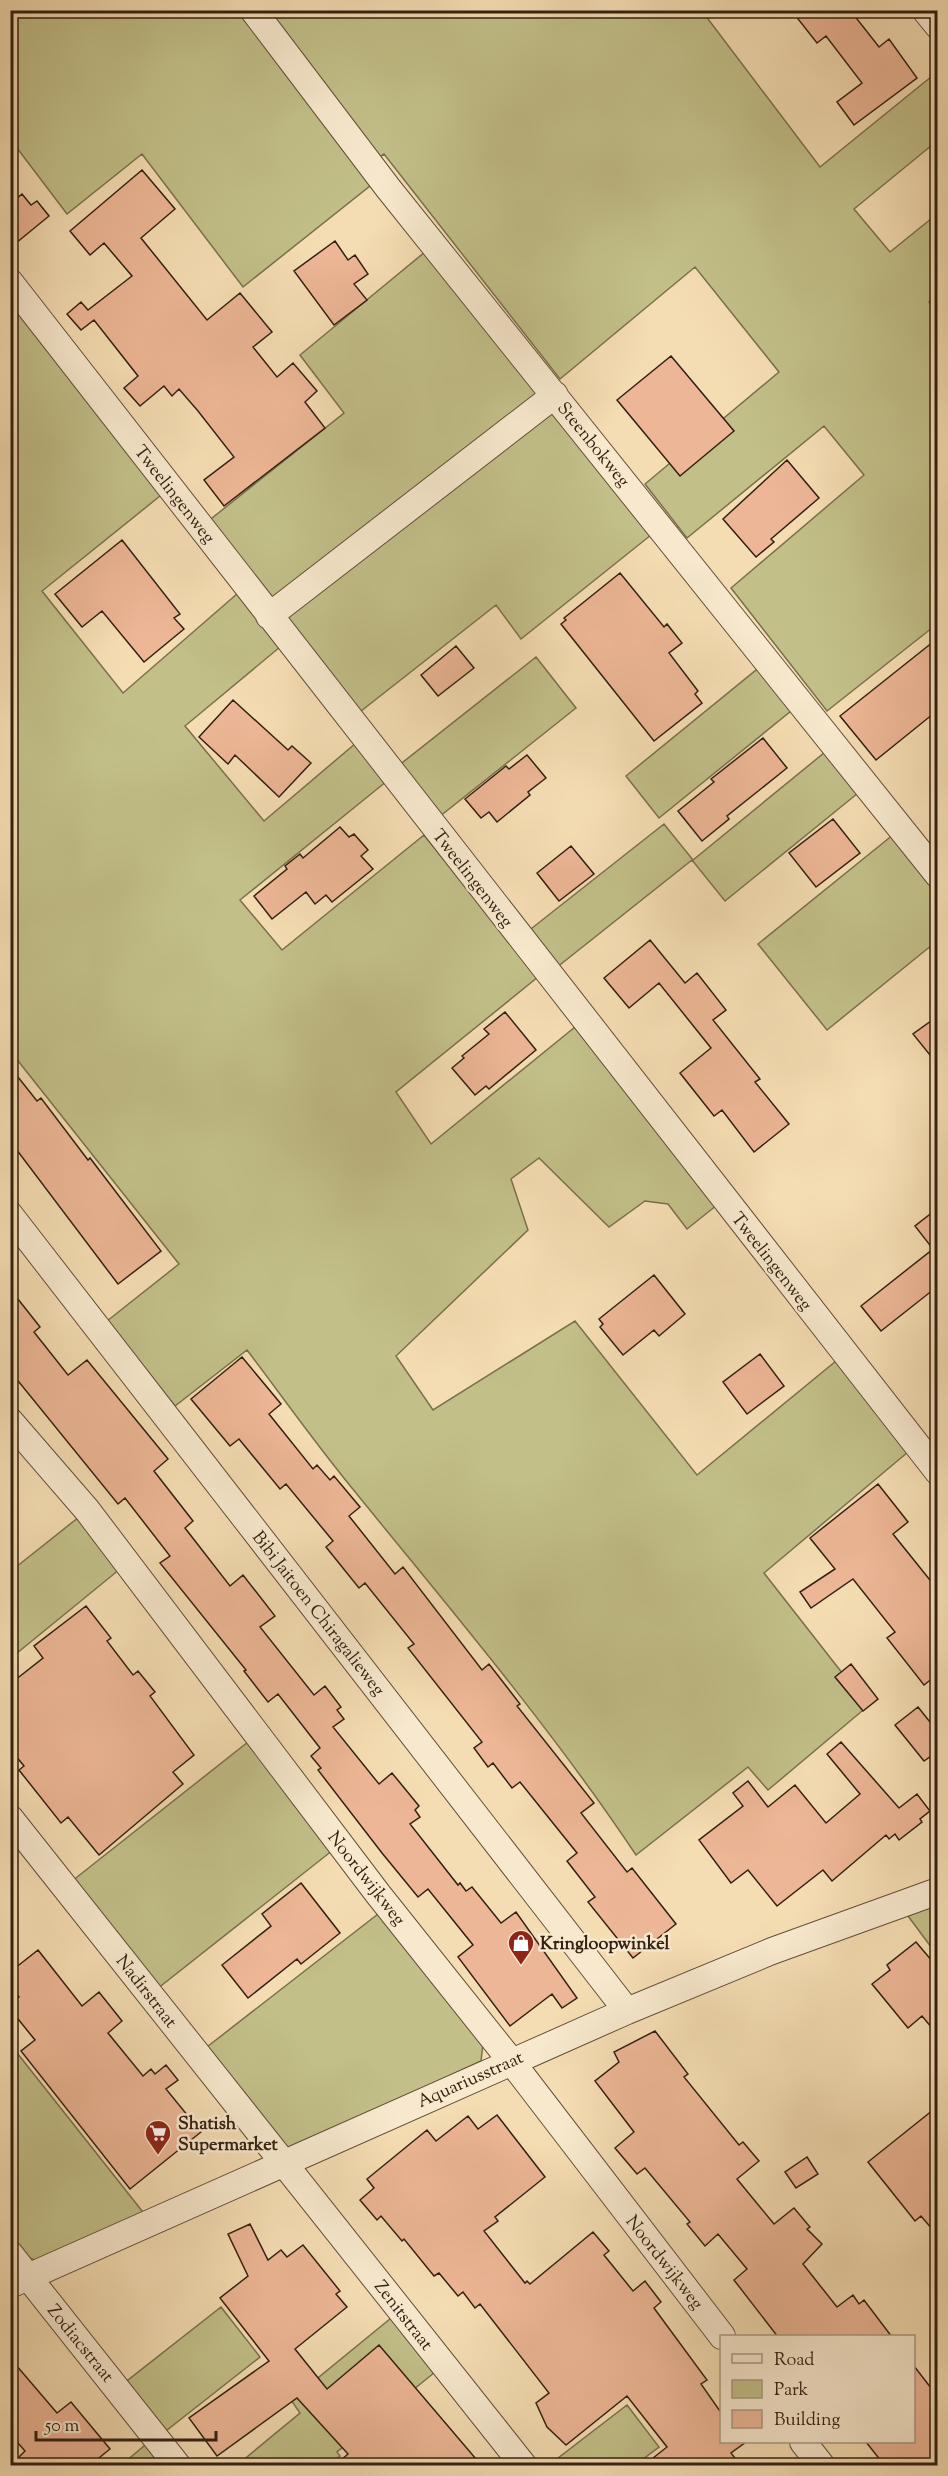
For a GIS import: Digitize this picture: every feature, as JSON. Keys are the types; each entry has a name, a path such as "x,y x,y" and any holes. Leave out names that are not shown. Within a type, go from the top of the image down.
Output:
{"street":[{"name":"Steenbokweg","path":"252,10 388,188 938,875"},
{"path":"925,10 938,26"},
{"name":"Tweelingenweg","path":"10,282 938,1472"},
{"path":"269,616 555,395"},
{"name":"Bibi Jaitoen Chiragalieweg","path":"10,1215 627,2011"},
{"name":"Noordwijkweg","path":"10,1421 87,1510 378,1894 511,2061 721,2335"},
{"name":"Nadirstraat","path":"10,1818 284,2164"},
{"name":"Aquariusstraat","path":"20,2281 627,2011 772,1951 938,1891"},
{"name":"Zenitstraat","path":"284,2164 524,2466"},
{"name":"Zodiacstraat","path":"10,2254 20,2281 178,2466"},
{"path":"804,2443 822,2466"}],"green space":[{"path":"20,11 702,11 820,167 937,72 937,141 854,209 890,252 937,214 937,296 929,302 938,312 937,624 827,711 731,588 864,475 824,426 687,538 645,484 779,372 695,267 560,379 384,154 376,159 385,174 243,287 142,154 67,214 14,144 11,146 11,18"},
{"path":"437,242 545,391 275,602 207,522 344,413 300,355"},
{"path":"10,296 165,492 42,591 123,693 238,593 280,647 185,726 264,821 356,743 387,781 240,900 282,950 424,835 538,977 396,1092 431,1144 575,1027 717,1205 687,1229 668,1204 645,1201 609,1227 539,1158 511,1179 528,1230 396,1356 433,1410 575,1321 697,1475 836,1361 908,1452 764,1573 868,1706 768,1790 748,1767 636,1855 534,1714 338,1471 247,1350 175,1406 107,1321 179,1264 11,1052"},
{"path":"554,411 661,527 521,639 496,605 356,715 285,627 287,605"},
{"path":"536,657 576,708 439,817 398,766"},
{"path":"767,661 801,703 659,818 626,776"},
{"path":"830,748 863,789 725,901 692,860 556,968 527,932 664,824 693,860"},
{"path":"899,830 937,878 937,941 827,1030 758,944"},
{"path":"79,1517 120,1569 11,1658 11,1571"},
{"path":"248,1742 333,1850 157,1989 72,1881"},
{"path":"937,1903 937,1955 908,1916"},
{"path":"378,1914 483,2044 481,2061 294,2148 285,2147 203,2050"},
{"path":"10,2044 146,2216 37,2261 22,2253 10,2241"},
{"path":"221,2307 260,2357 162,2434 123,2384"},
{"path":"396,2314 440,2368 337,2452 340,2456 328,2465 236,2466 300,2413 291,2400"},
{"path":"627,2405 659,2447 635,2465 549,2465"},
{"path":"150,2441 170,2466 120,2466"}],"building":[{"path":"791,10 850,10 879,47 889,39 917,78 854,125 837,102 862,83 826,36 817,43"},
{"path":"142,170 175,209 141,238 207,320 240,293 272,332 253,347 277,377 293,363 317,391 305,402 325,428 224,506 204,480 234,457 198,411 179,389 172,396 164,386 140,406 124,388 138,376 94,320 81,330 67,314 81,302 88,310 132,276 104,243 90,255 70,231"},
{"path":"22,194 31,205 37,201 49,216 10,248 10,204"},
{"path":"335,241 348,260 355,255 368,274 354,284 367,300 334,325 294,271"},
{"path":"671,356 734,431 680,476 617,400"},
{"path":"787,460 819,498 771,539 774,542 756,557 723,519"},
{"path":"122,540 180,614 174,618 184,629 144,662 102,611 82,627 55,594"},
{"path":"620,573 664,627 667,624 682,643 669,653 698,691 695,694 702,703 654,741 561,624 566,620 564,618"},
{"path":"938,638 938,710 876,760 840,716"},
{"path":"456,646 474,668 438,696 421,675"},
{"path":"233,700 288,750 292,746 311,763 279,797 235,755 228,764 199,737"},
{"path":"763,738 787,768 727,816 729,819 702,841 678,811 714,782 711,779"},
{"path":"527,755 546,778 528,792 530,795 497,822 489,812 481,818 465,799 506,766 509,769"},
{"path":"833,819 860,853 816,887 789,853"},
{"path":"340,827 349,837 354,834 368,850 361,856 373,869 332,902 326,895 315,904 306,892 272,919 254,896 287,869 285,866 300,854 303,858"},
{"path":"571,846 594,874 559,901 537,873"},
{"path":"650,940 685,983 697,973 726,1010 713,1020 760,1079 755,1082 789,1124 754,1152 722,1110 714,1116 680,1073 711,1048 659,983 629,1008 604,978"},
{"path":"505,1012 536,1050 489,1089 486,1086 475,1095 452,1068 464,1058 462,1056 489,1034 484,1029"},
{"path":"938,1016 938,1065 913,1034"},
{"path":"10,1067 37,1101 41,1098 161,1251 118,1284 10,1141"},
{"path":"938,1208 938,1286 881,1331 861,1306 933,1249 915,1226"},
{"path":"654,1275 685,1314 659,1336 654,1330 623,1355 600,1327 603,1324 599,1319"},
{"path":"10,1289 40,1327 34,1332 68,1375 87,1360 168,1459 154,1471 193,1521 185,1528 230,1586 243,1575 275,1616 260,1627 314,1695 325,1686 341,1707 337,1710 344,1719 333,1727 379,1784 392,1773 419,1806 415,1810 420,1817 410,1824 458,1885 460,1883 466,1891 472,1887 501,1923 516,1912 577,1998 562,2008 552,1994 510,2026 458,1957 473,1945 428,1889 418,1897 382,1853 318,1770 321,1768 311,1756 320,1748 278,1694 268,1702 244,1671 246,1670 160,1563 170,1556 125,1498 118,1504 10,1371"},
{"path":"760,1354 784,1386 747,1414 723,1382"},
{"path":"242,1357 281,1404 269,1414 313,1469 317,1465 330,1480 334,1476 360,1507 349,1516 395,1574 403,1567 482,1670 489,1664 520,1704 517,1706 594,1803 581,1813 627,1872 632,1868 676,1924 633,1958 588,1902 595,1897 567,1861 577,1853 520,1782 512,1788 493,1763 488,1767 474,1748 482,1742 408,1648 414,1644 365,1583 359,1588 326,1547 333,1541 286,1484 280,1489 239,1439 230,1446 191,1399"},
{"path":"878,1484 908,1522 893,1534 938,1590 938,1674 924,1685 887,1638 895,1632 853,1579 811,1608 800,1592 835,1569 810,1538"},
{"path":"86,1606 111,1638 107,1641 133,1675 138,1671 155,1692 150,1696 194,1755 173,1772 183,1784 99,1855 68,1817 61,1823 19,1770 24,1766 10,1749 10,1684 43,1658 34,1646"},
{"path":"851,1664 878,1699 863,1711 835,1677"},
{"path":"918,1707 938,1732 938,1751 924,1761 895,1725"},
{"path":"841,1742 899,1808 917,1794 930,1811 920,1819 922,1822 899,1840 895,1834 889,1839 886,1835 832,1881 823,1870 777,1906 748,1870 731,1883 699,1840 743,1806 733,1793 748,1781 768,1807 795,1785 826,1823 860,1794 827,1754"},
{"path":"301,1883 340,1933 301,1964 297,1959 248,1998 222,1965 271,1926 262,1914"},
{"path":"916,1942 938,1968 938,2035 922,2016 908,2028 872,1984 890,1970 887,1965"},
{"path":"38,1950 82,2006 99,1992 122,2021 108,2033 143,2076 151,2069 155,2074 166,2065 178,2080 166,2089 201,2132 130,2189 21,2051 35,2040 10,2009 10,2004 19,1997 10,1987 10,1972"},
{"path":"655,2031 688,2074 684,2077 739,2145 743,2142 759,2161 737,2179 774,2224 794,2208 810,2227 807,2229 822,2244 803,2264 837,2307 853,2295 859,2304 864,2300 890,2335 776,2335 734,2280 747,2269 718,2234 705,2246 687,2224 690,2222 645,2168 637,2174 615,2148 634,2132 595,2081 619,2062 614,2052"},
{"path":"938,2106 938,2236 921,2216 915,2221 868,2162"},
{"path":"497,2115 545,2177 495,2217 498,2221 484,2231 525,2283 527,2281 530,2284 593,2232 609,2251 604,2255 633,2291 645,2281 661,2302 654,2308 707,2380 701,2384 720,2411 720,2443 745,2443 731,2453 741,2466 643,2466 667,2447 627,2396 566,2445 547,2427 536,2403 549,2393 480,2304 475,2308 463,2292 458,2296 439,2273 434,2276 404,2239 402,2241 381,2216 377,2220 360,2200 374,2188 367,2179 427,2130 436,2141 468,2116 478,2129"},
{"path":"807,2157 818,2174 796,2188 785,2172"},
{"path":"250,2224 268,2260 281,2250 287,2257 303,2245 340,2291 336,2294 347,2307 295,2349 327,2389 379,2345 482,2466 334,2466 348,2454 297,2398 217,2456 189,2418 269,2361 220,2298 248,2276 228,2234"},
{"path":"10,2358 57,2413 71,2402 110,2449 89,2466 10,2466 25,2451 10,2434"},
{"path":"915,2367 938,2397 938,2466 885,2466 867,2443 915,2443"}],"place":[{"name":"Kringloopwinkel","path":"521,1966"},
{"name":"Shatish Supermarket","path":"158,2156"}]}
